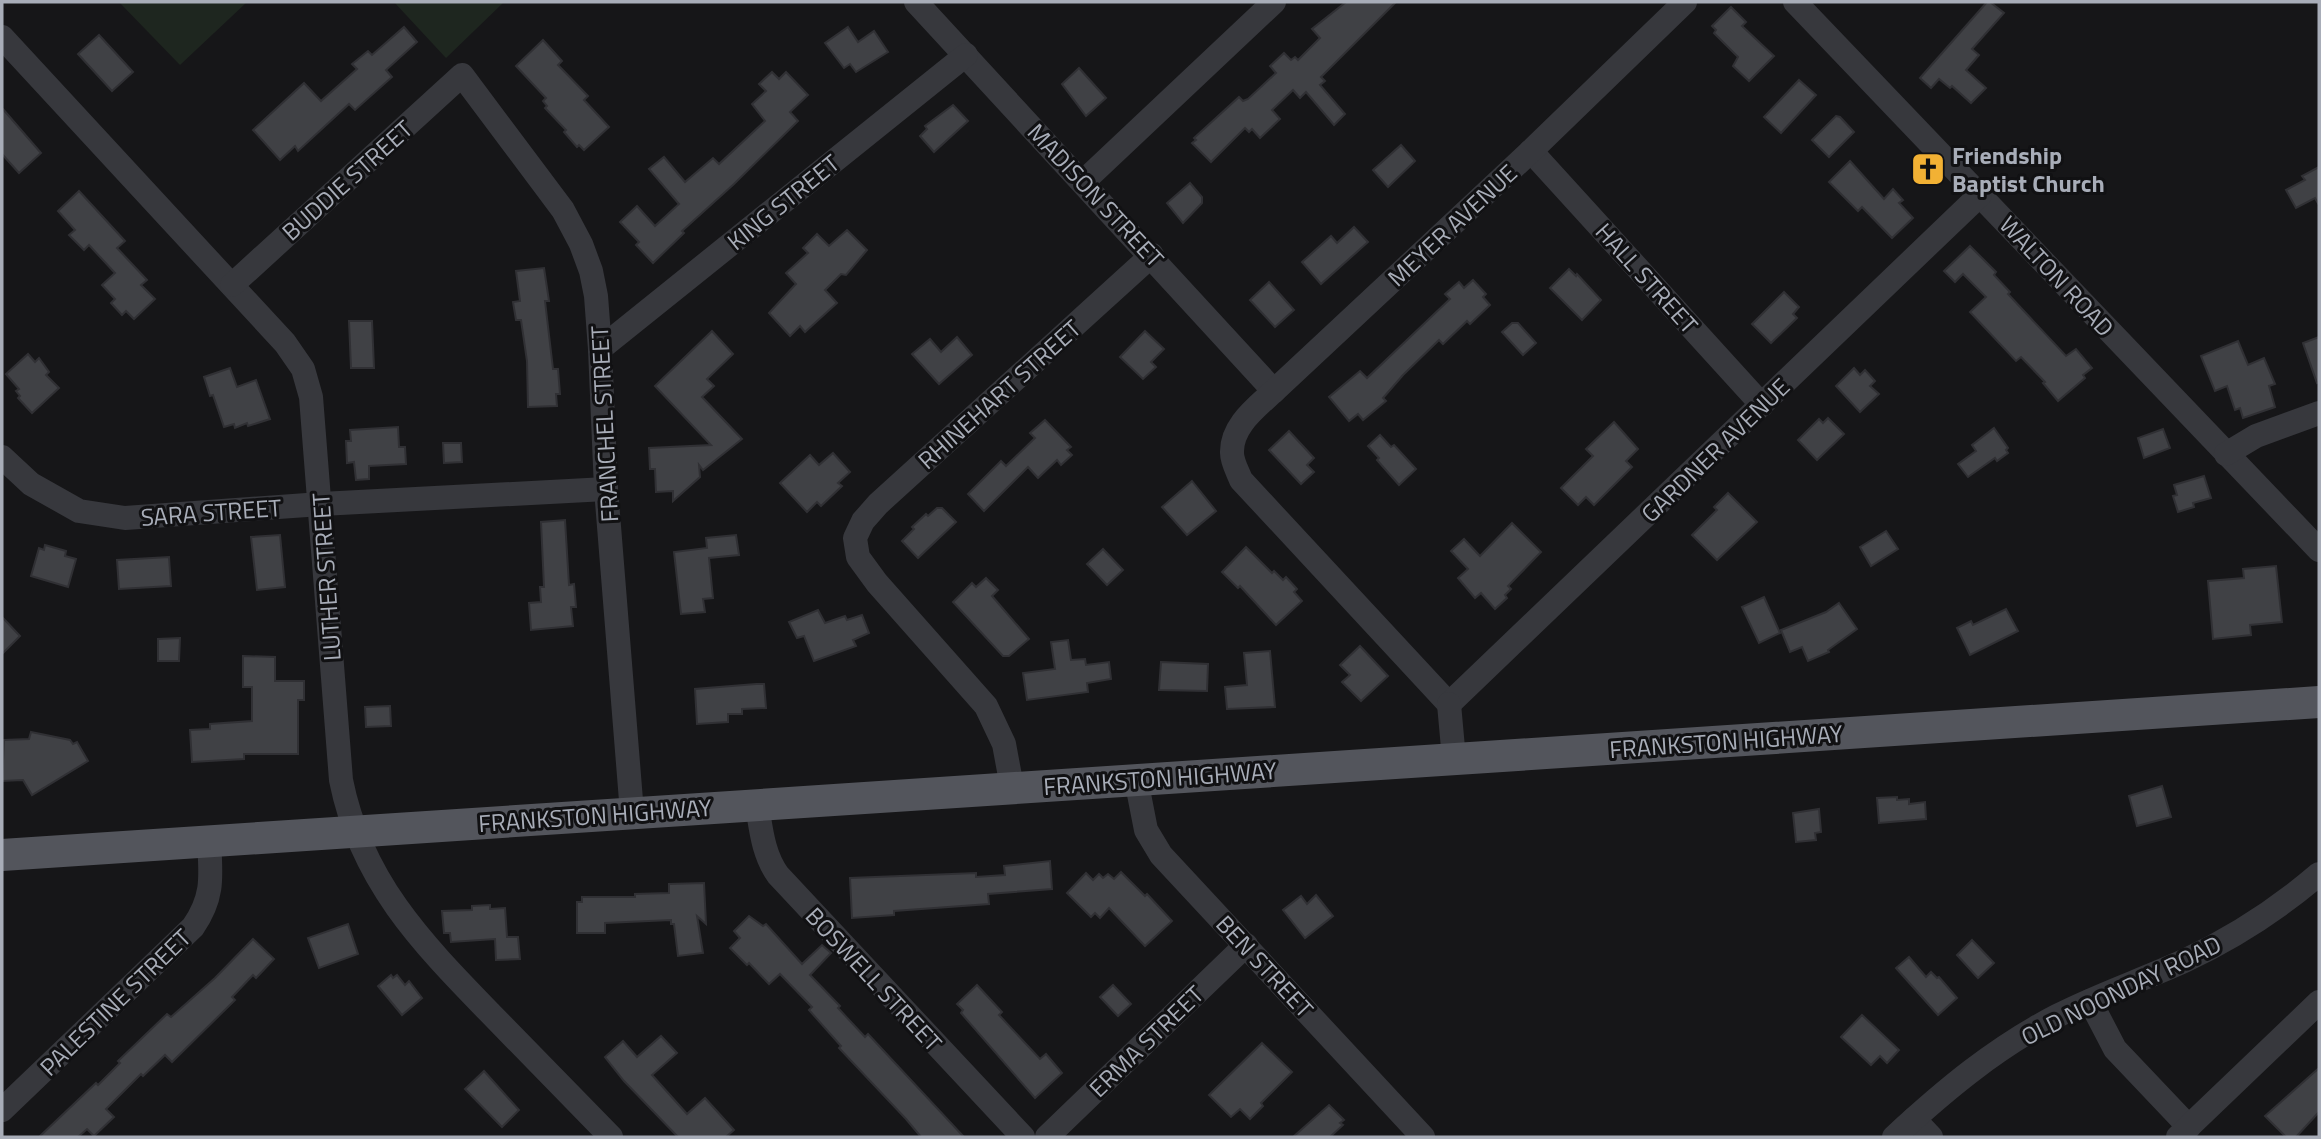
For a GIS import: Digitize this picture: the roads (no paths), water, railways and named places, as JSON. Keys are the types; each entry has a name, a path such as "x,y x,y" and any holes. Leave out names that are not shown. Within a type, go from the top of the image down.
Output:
{"main road":[{"name":"FRANKSTON HIGHWAY","path":"2,855 2319,702"}],"street":[{"name":"MADISON STREET","path":"916,2 1274,390"},
{"path":"1083,182 1274,2"},
{"name":"MEYER AVENUE","path":"1449,704 1241,480 1232,455 1235,434 1274,390 1685,2"},
{"name":"WALTON ROAD","path":"1795,2 2319,550"},
{"name":"LUTHER STREET","path":"2,37 285,343 303,369 312,397 341,780 354,831 389,898 419,938 611,1137"},
{"name":"KING STREET","path":"600,349 966,55"},
{"name":"BUDDIE STREET","path":"232,285 462,75"},
{"name":"FRANCHEL STREET","path":"462,75 563,210 581,244 591,271 596,296 607,489 632,813"},
{"name":"HALL STREET","path":"1531,150 1762,405"},
{"name":"GARDNER AVENUE","path":"1449,704 1980,195"},
{"name":"RHINEHART STREET","path":"1012,788 1004,744 986,706 877,583 858,557 855,538 863,521 878,504 1152,255"},
{"path":"2226,454 2256,436 2319,413"},
{"name":"SARA STREET","path":"2,457 31,484 79,511 125,518 321,504 607,489"},
{"path":"1449,704 1454,759"},
{"name":"BEN STREET","path":"1136,779 1143,819 1152,842 1161,855 1423,1137"},
{"name":"BOSWELL STREET","path":"757,805 765,850 778,875 1023,1137"},
{"name":"PALESTINE STREET","path":"2,1110 193,927 202,915 211,888 209,841"},
{"name":"OLD NOONDAY ROAD","path":"1894,1137 1986,1058 2034,1028 2230,938 2280,905 2319,874"},
{"name":"ERMA STREET","path":"1047,1137 1246,945"},
{"path":"2090,1001 2115,1049 2183,1132 2319,1002"},
{"path":"1913,1119 1931,1137"}],"place":[{"name":"Friendship Baptist Church","path":"1928,169"}]}
